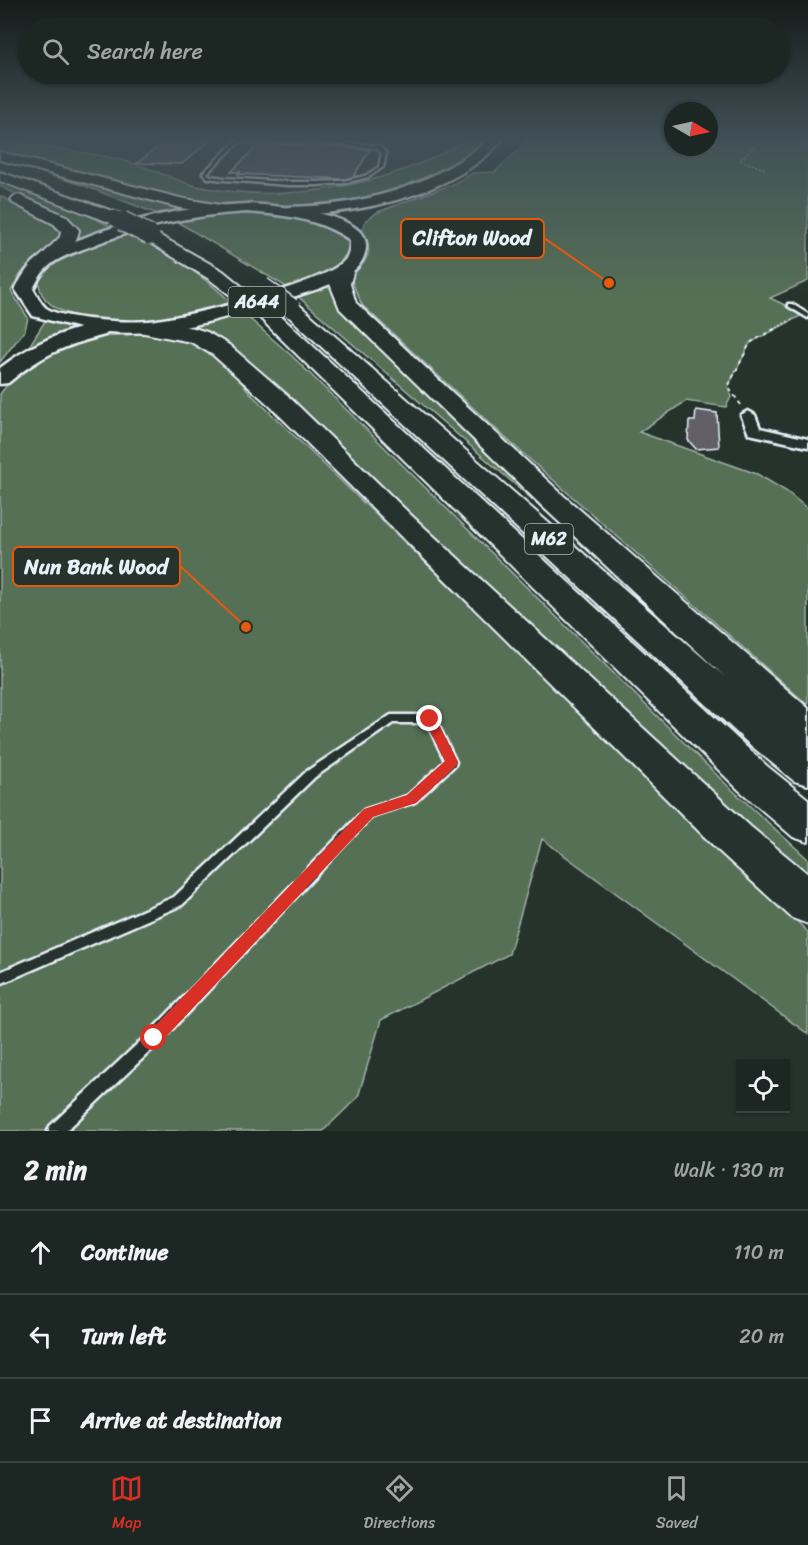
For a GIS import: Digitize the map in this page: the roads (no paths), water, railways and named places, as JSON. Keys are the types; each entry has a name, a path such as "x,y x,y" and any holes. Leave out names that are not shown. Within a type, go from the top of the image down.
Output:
{"highway":[{"path":"0,191 60,220 70,230 69,239 34,271 24,289 33,326"},
{"name":"M62","path":"51,191 115,218 159,232 216,256 262,286 280,311 753,778 808,824"},
{"name":"M62","path":"77,191 135,214 241,294 280,311 763,733 808,769"},
{"path":"134,191 180,203 220,209 310,214 338,224 358,238 359,247 356,257 345,269 340,284 347,305 554,502 808,731"},
{"path":"47,259 106,235 171,218 220,209"},
{"name":"A644","path":"0,378 37,350 58,340 84,333 189,320 230,310 309,286 345,269"},
{"name":"A644","path":"0,378 33,326 75,322 138,327"},
{"path":"138,327 186,333 199,337 221,350 278,400 736,840 808,903"}],"main road":[{"path":"288,211 361,207 405,191"},
{"path":"358,238 355,225 368,213 429,191"}],"street":[{"path":"748,415 753,431 808,443"}],"lane":[{"path":"790,305 808,316"},
{"path":"0,978 178,901 311,774 391,719 430,719 451,762 411,799 368,813 154,1038 55,1131"}],"place":[{"name":"Clifton Wood","path":"609,283"},
{"name":"Nun Bank Wood","path":"246,627"}]}
